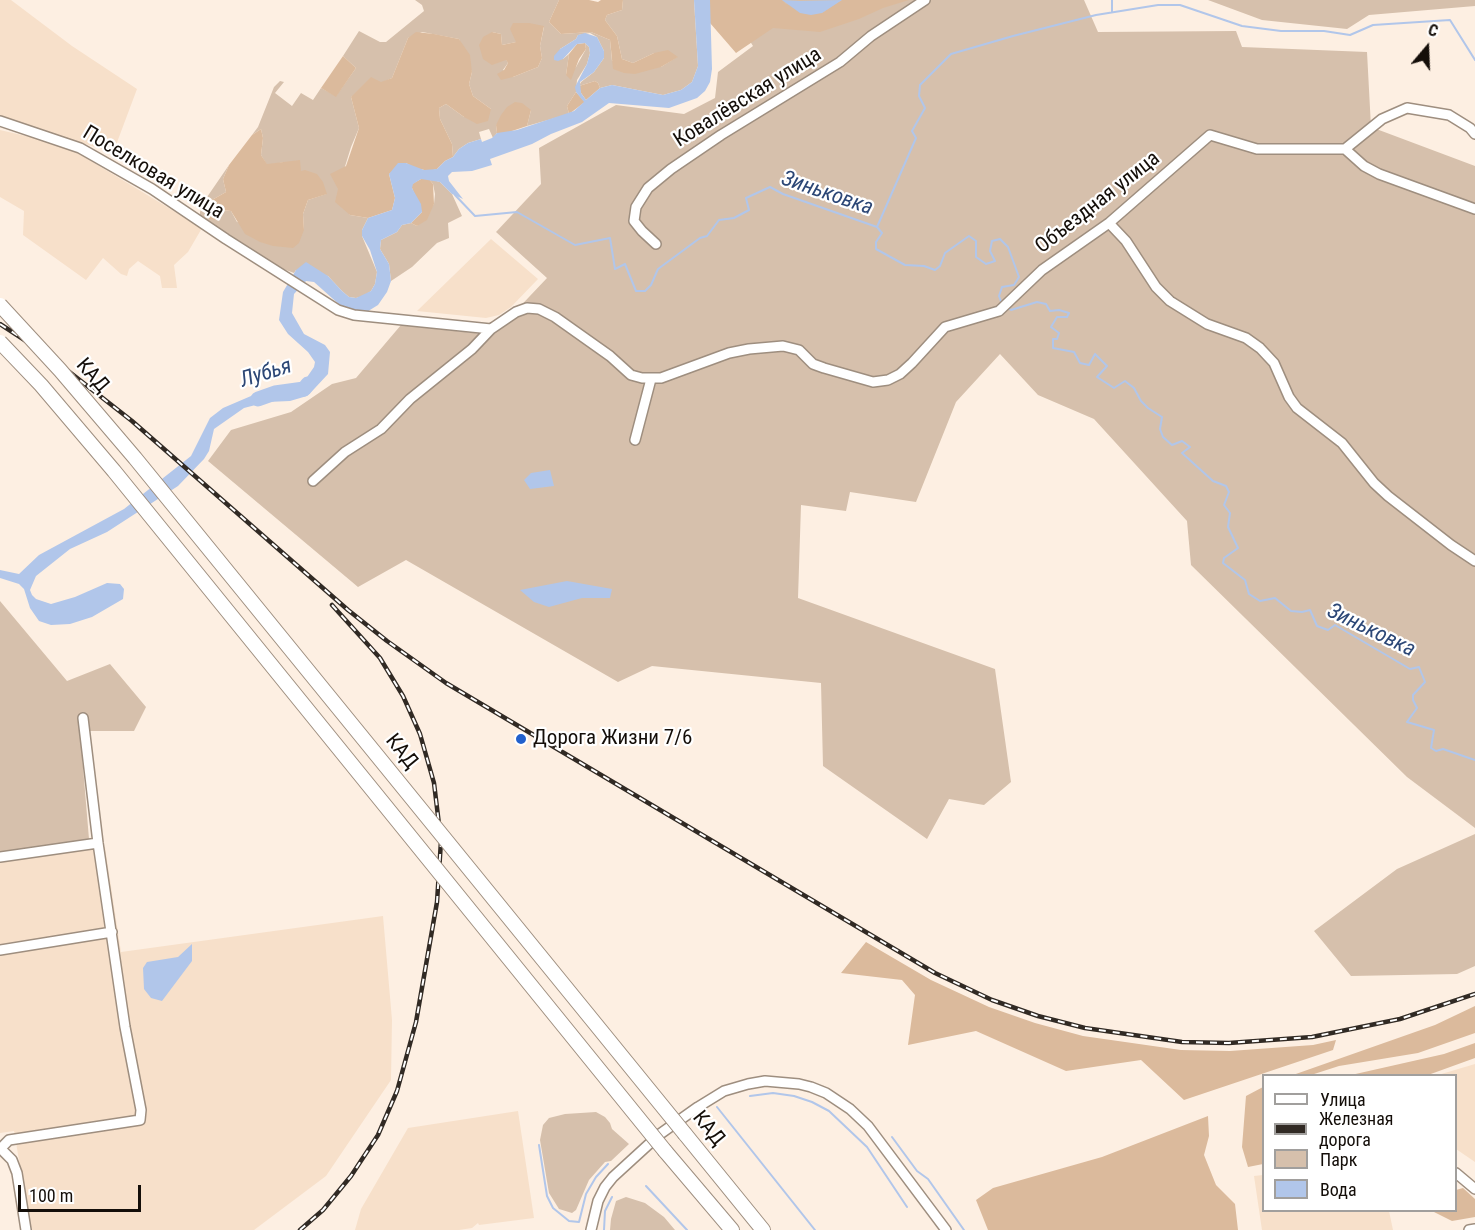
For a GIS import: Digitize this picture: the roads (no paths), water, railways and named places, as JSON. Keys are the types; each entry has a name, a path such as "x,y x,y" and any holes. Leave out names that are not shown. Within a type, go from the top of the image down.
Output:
{"highway":[{"name":"КАД","path":"0,305 60,370 135,458 763,1230"},
{"path":"0,342 114,471 665,1151 732,1230"}],"street":[{"name":"Ковалёвская улица","path":"656,244 634,220 639,201 648,188 671,169 721,135 840,62 871,36 925,0"},
{"path":"1475,134 1470,128 1449,115 1407,108 1382,120 1345,149 1364,166 1379,174 1475,208"},
{"name":"Поселковая улица","path":"0,121 80,148 152,189 338,310 354,315 491,330"},
{"name":"Объездная улица","path":"651,379 672,375 749,349 783,346 799,350 813,364 824,368 873,382 888,380 912,363 945,327 999,311 1042,270 1109,223 1210,135 1257,148 1345,149"},
{"path":"1109,223 1126,241 1156,287 1170,300 1207,324 1246,338 1260,348 1274,363 1289,398 1297,408 1342,442 1374,483 1388,496 1475,561"},
{"path":"313,482 345,452 381,429 416,394 491,330 516,312 527,308 538,309 555,317 610,356 632,375 651,379 634,440"},
{"path":"26,1230 17,1173 12,1160 0,1148 9,1140 140,1120 141,1110 125,1027 98,843 83,718"},
{"path":"0,858 98,843"},
{"path":"0,950 112,932"},
{"path":"591,1230 605,1187 660,1134 724,1091 765,1081 811,1087 826,1093 850,1109 868,1126 946,1230"},
{"path":"1457,1175 1475,1189"},
{"path":"1469,1230 1475,1228"}],"water":[{"path":"694,0 710,0 712,69 710,82 705,91 697,98 669,108 609,103 582,122 490,159 492,165 472,171 452,172 448,176 449,181 463,199 452,194 440,182 421,179 413,184 412,188 421,204 422,212 411,223 402,225 397,232 381,240 380,249 389,264 391,281 378,305 365,313 356,312 341,306 314,282 306,281 294,294 292,313 304,334 325,345 330,352 328,374 315,388 307,396 290,401 267,402 244,408 214,429 209,451 204,459 178,486 107,532 70,549 36,576 30,590 36,599 51,604 75,597 107,583 120,584 124,589 123,599 92,617 70,624 51,625 39,621 30,608 24,589 19,584 0,578 0,570 19,574 39,555 124,509 191,456 210,418 223,408 258,393 289,392 301,386 315,362 308,352 288,334 279,320 283,292 296,270 306,262 328,276 349,297 356,298 371,291 377,272 370,250 362,236 362,230 368,218 392,210 395,198 389,174 398,163 406,163 424,170 437,169 468,143 481,139 482,142 497,133 517,130 574,111 584,102 575,87 587,64 589,47 585,43 577,44 563,59 554,60 554,56 578,35 585,33 597,37 604,51 604,58 594,72 580,82 581,93 586,100 600,88 612,85 663,95 681,90 692,82 698,66"},
{"path":"782,0 842,0 822,13 811,15 800,13"},
{"path":"550,470 554,486 530,489 524,480 531,473"},
{"path":"567,581 612,589 610,598 582,598 549,607 534,602 520,590"},
{"path":"192,944 192,961 162,1001 151,998 144,989 143,968 147,962 178,957"}],"waterway":[{"path":"1112,0 1112,12"},
{"path":"877,227 916,138 912,131 925,108 919,96 920,85 951,54 1013,36 1096,15 1158,5 1180,5 1242,26 1281,31 1324,31 1350,35 1373,25 1450,20 1475,60"},
{"name":"Зиньковка","path":"455,195 475,216 517,212 575,245 610,238 615,269 625,264 636,291 645,291 651,285 658,269 700,238 707,236 719,220 734,218 749,210 746,198 770,187 783,194 877,227 882,233 876,242 876,249 905,265 924,266 935,270 940,266 945,253 969,236 976,241 976,257 986,264 995,261 990,251 992,241 1000,239 1008,247 1019,277 1014,285 1002,287 999,296 1002,304"},
{"name":"Зиньковка","path":"1006,307 1011,310 1037,302 1046,304 1050,311 1059,310 1069,313 1067,317 1057,317 1051,327 1059,333 1057,339 1053,339 1053,348 1074,352 1080,363 1089,365 1095,354 1107,366 1097,377 1114,388 1125,381 1134,388 1141,401 1162,417 1160,429 1163,437 1172,445 1182,441 1190,447 1182,453 1213,481 1226,486 1229,492 1224,505 1230,513 1228,527 1238,548 1224,558 1223,563 1245,580 1249,594 1260,601 1275,598 1291,611 1310,610 1317,626 1328,630 1335,625 1410,669 1419,667 1425,682 1413,695 1417,708 1407,722 1434,730 1431,748 1436,751 1443,749 1475,760"},
{"name":"Лубья","path":"258,399 275,393 304,389 308,384"},
{"path":"750,1096 773,1093 794,1096 829,1111 867,1147 907,1207"},
{"path":"717,1107 815,1230"},
{"path":"892,1137 917,1171 928,1179 964,1230"},
{"path":"539,1145 547,1196 553,1208 569,1221 579,1222 586,1194 596,1177 608,1164"},
{"path":"646,1186 687,1230"},
{"path":"604,1230 605,1211 612,1197"}],"railway":[{"path":"0,312 33,335"},
{"path":"0,324 49,356 132,421 348,610 446,683 935,973 992,1000 1038,1016 1085,1028 1182,1042 1229,1043 1312,1037 1400,1019 1475,994"},
{"path":"300,1230 323,1210 351,1176 378,1135 397,1091 416,1022 437,902 441,841 434,783 420,734 403,696 380,658 332,605"}],"place":[{"name":"Дорога Жизни 7/6","path":"521,739"}]}
